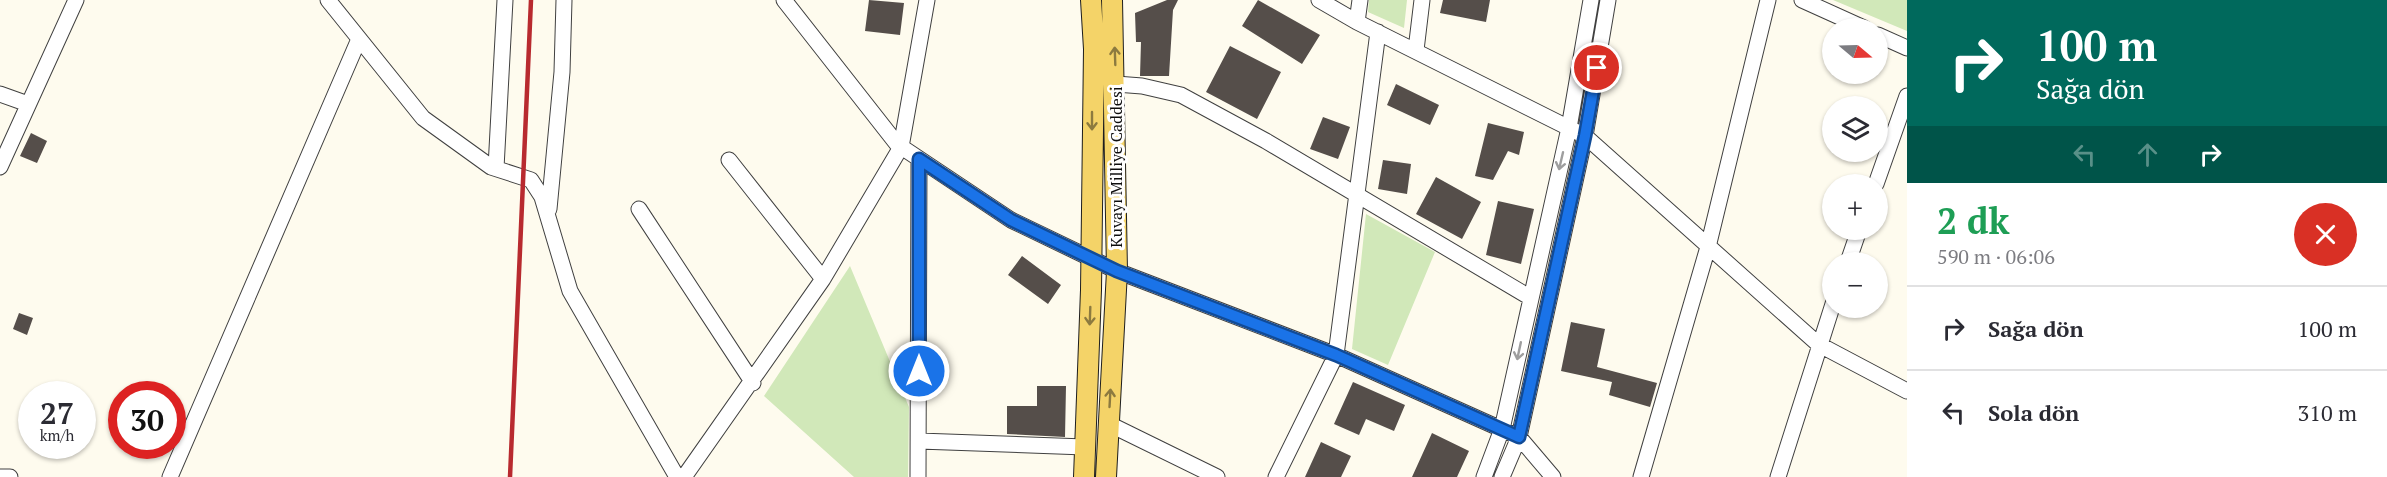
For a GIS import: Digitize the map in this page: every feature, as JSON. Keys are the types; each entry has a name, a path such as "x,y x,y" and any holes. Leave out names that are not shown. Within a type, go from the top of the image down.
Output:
{"main road":[{"name":"Kuvayı Milliye Caddesi","path":"1084,477 1091,257 1094,49 1091,0"},
{"name":"Kuvayı Milliye Caddesi","path":"1106,477 1117,271 1116,84 1112,0"}],"street":[{"path":"0,167 76,0"},
{"path":"328,0 423,118 496,168 531,180 542,196 549,215 570,291 677,477"},
{"path":"496,168 505,0"},
{"path":"549,215 562,72 564,0"},
{"path":"784,0 901,147 1011,220 1117,271 1336,355 1519,437 1553,477"},
{"path":"684,477 753,383 823,279 901,147 927,0"},
{"path":"1320,0 1358,22 1585,136 1818,344 1907,391"},
{"path":"1358,22 1360,0"},
{"path":"1416,50 1422,0"},
{"path":"1484,477 1502,429 1569,128 1591,0"},
{"path":"1502,477 1519,437 1585,136 1608,0"},
{"path":"1641,477 1708,247 1768,0"},
{"path":"1802,0 1842,18"},
{"path":"1276,477 1336,355 1378,32"},
{"path":"170,477 359,39"},
{"path":"1888,39 1907,48"},
{"path":"1116,84 1142,86 1181,95 1266,141 1531,298"},
{"path":"0,94 28,104"},
{"path":"1880,174 1907,96"},
{"path":"918,477 919,159"},
{"path":"729,160 823,279"},
{"path":"639,210 753,383"},
{"path":"1778,477 1828,318"},
{"path":"1109,424 1217,477"},
{"path":"919,441 1086,447"},
{"path":"0,477 10,477"}],"green space":[{"path":"1369,0 1407,0 1404,28 1368,12"},
{"path":"1833,0 1907,0 1907,31 1888,23 1888,18 1876,18"},
{"path":"1366,214 1435,252 1388,365 1352,349"},
{"path":"850,266 909,407 908,477 854,477 764,396"}],"building":[{"path":"869,0 904,3 900,35 865,31"},
{"path":"1167,0 1178,0 1173,10 1169,76 1140,76 1141,42 1136,42 1135,13"},
{"path":"1258,0 1320,35 1302,64 1242,26"},
{"path":"1443,0 1490,0 1486,22 1440,13"},
{"path":"1230,46 1281,72 1257,119 1206,92"},
{"path":"1396,84 1439,105 1430,125 1387,105"},
{"path":"1323,117 1350,127 1338,159 1310,149"},
{"path":"1488,123 1524,132 1519,155 1508,151 1493,180 1475,176"},
{"path":"31,133 47,141 37,163 20,156"},
{"path":"1383,160 1411,164 1407,194 1378,189"},
{"path":"1436,177 1481,202 1462,239 1416,214"},
{"path":"1498,201 1534,209 1521,264 1486,255"},
{"path":"1022,256 1061,285 1048,304 1008,275"},
{"path":"19,313 33,318 27,335 13,329"},
{"path":"1571,322 1605,329 1597,367 1657,383 1650,407 1609,395 1612,382 1561,371"},
{"path":"1353,382 1405,405 1394,431 1366,419 1359,435 1334,424"},
{"path":"1037,386 1066,386 1065,437 1007,434 1007,406 1037,406"},
{"path":"1432,433 1469,451 1457,477 1412,477"},
{"path":"1321,442 1351,456 1341,477 1305,477"}],"railway":[{"path":"510,477 531,0"}],"route":[{"path":"919,371 919,159 1011,220 1117,271 1336,355 1519,437 1585,136 1597,68"}]}
